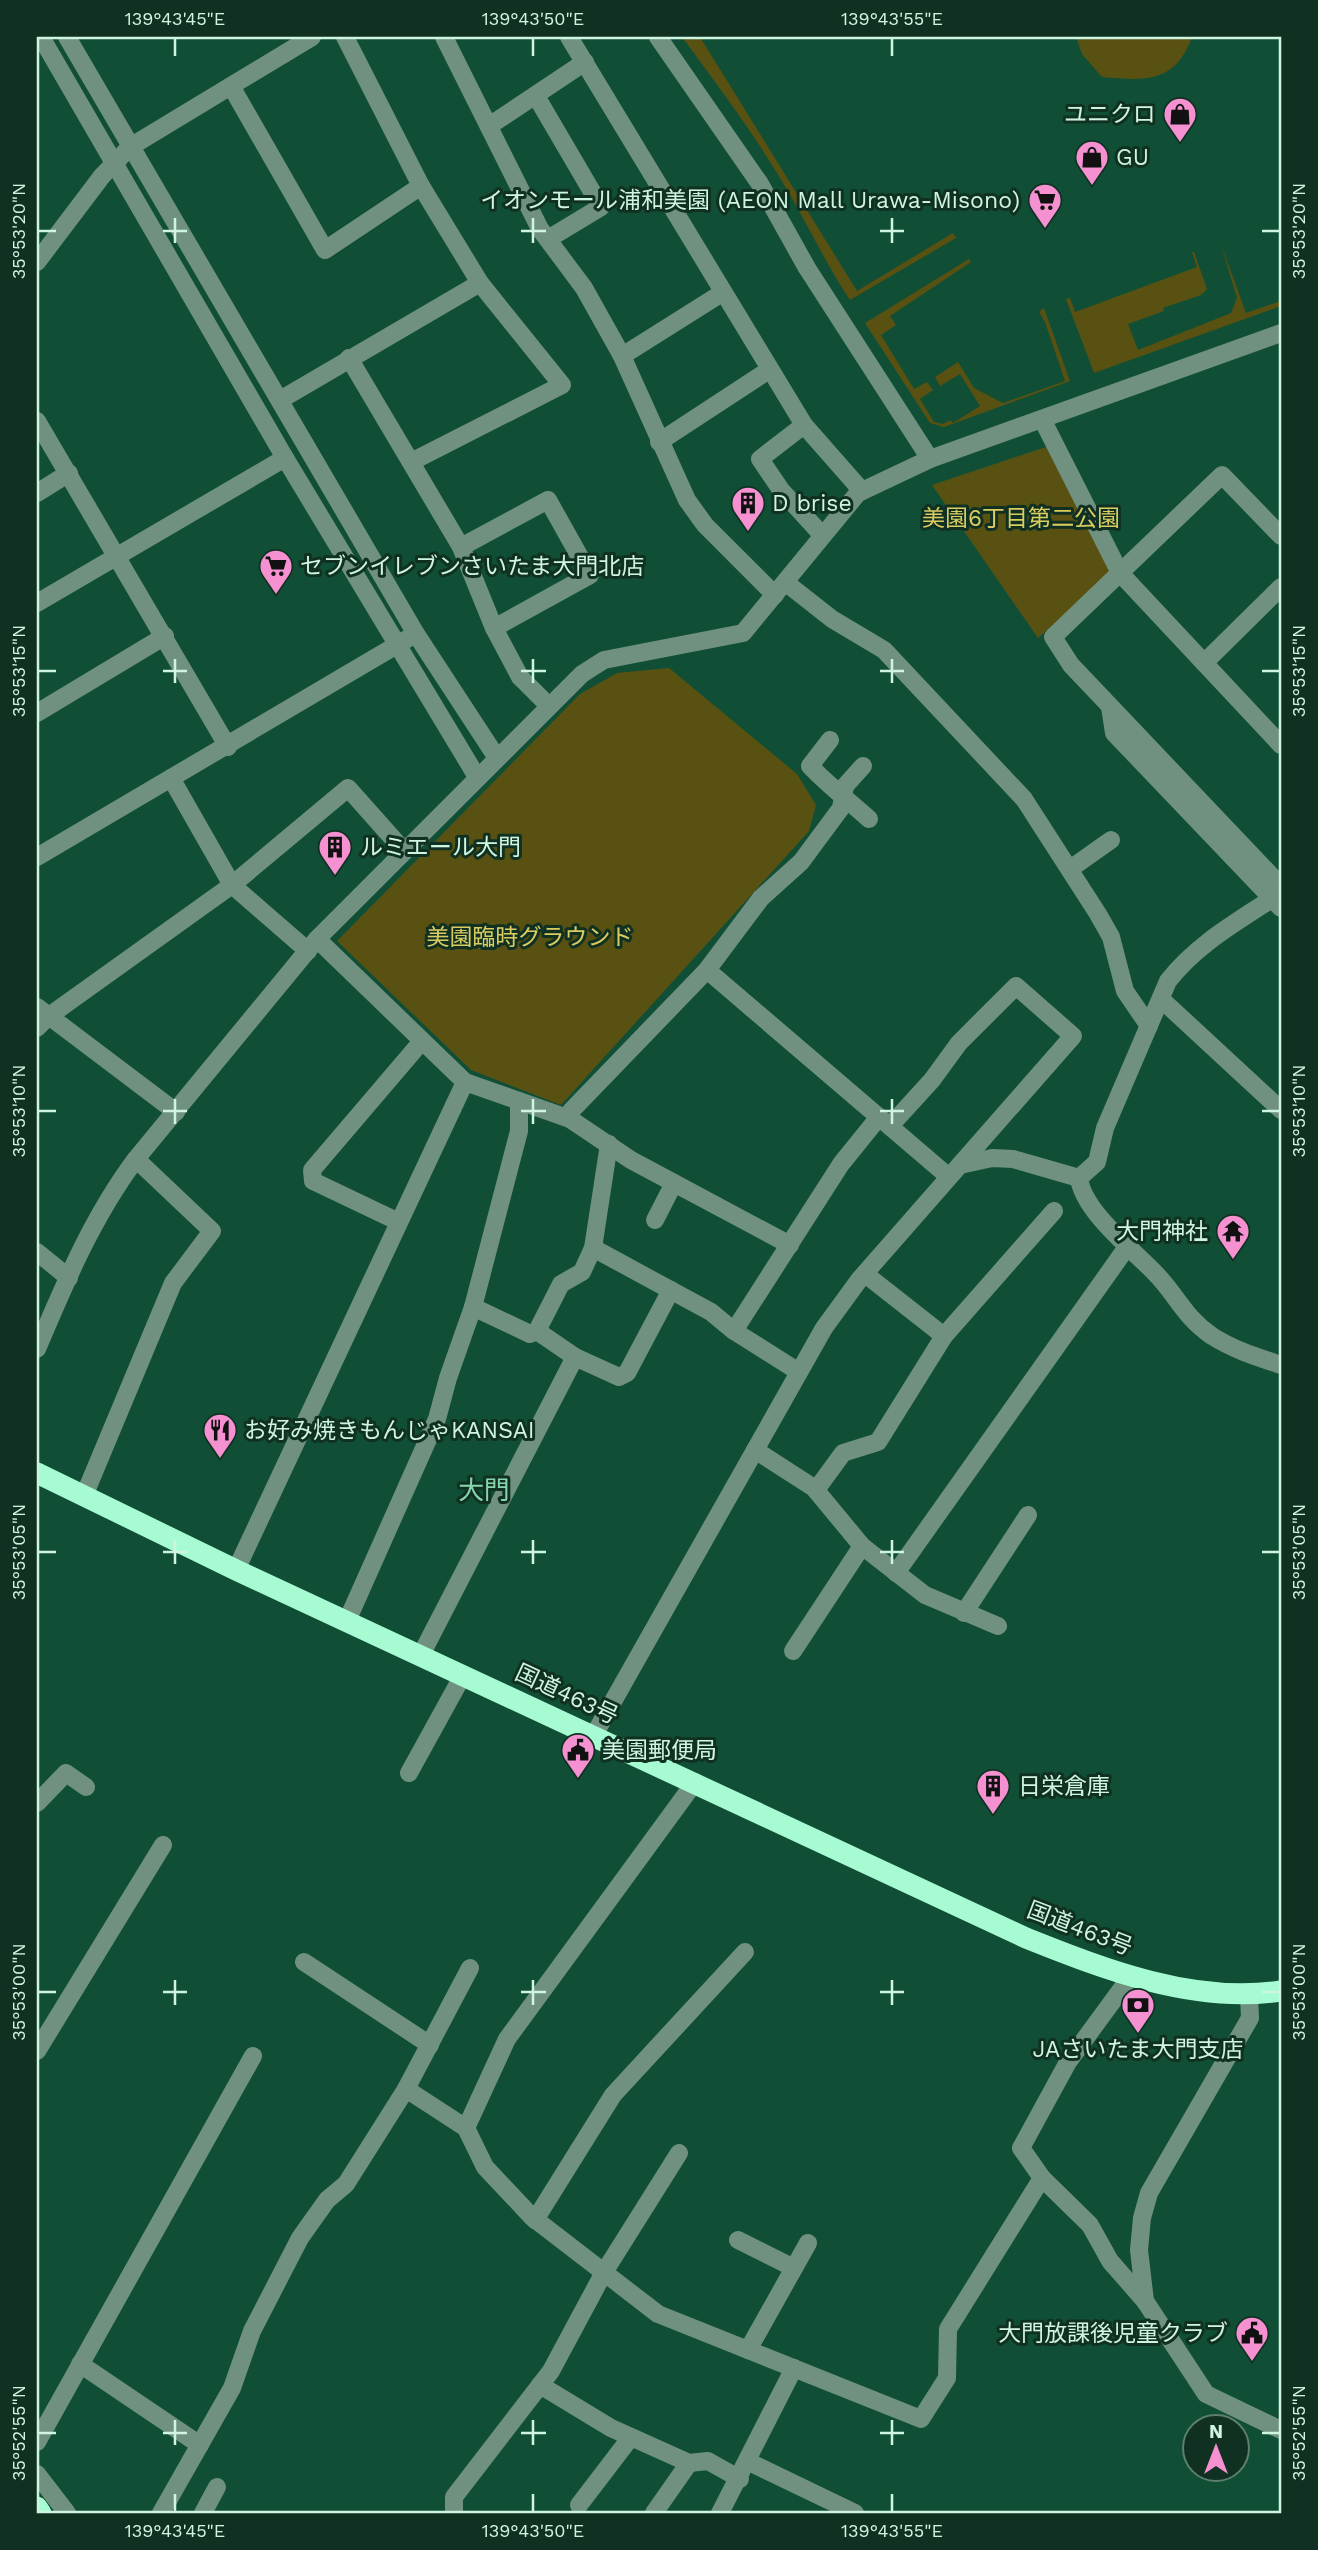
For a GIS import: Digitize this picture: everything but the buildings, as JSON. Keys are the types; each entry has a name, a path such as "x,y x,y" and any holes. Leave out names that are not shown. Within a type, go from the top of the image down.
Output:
{"highway":[{"name":"国道463号","path":"37,1472 236,1570 1026,1938 1131,1976 1185,1988 1250,1996 1281,1991"},
{"path":"37,2507 41,2513"}],"street":[{"path":"41,37 285,458 477,777"},
{"path":"67,37 416,634 497,758"},
{"path":"37,262 114,162 130,148 312,37"},
{"path":"345,37 421,186 480,283 562,385 411,462"},
{"path":"444,37 521,194 548,239 584,288 622,356 687,500 705,524 780,588 884,650 1024,799 1111,937 1125,991 1149,1026"},
{"path":"569,37 804,425 862,491"},
{"path":"658,37 760,184 807,268 930,459"},
{"path":"489,126 585,62"},
{"path":"231,86 325,250 421,186"},
{"path":"536,96 601,207 548,239"},
{"path":"280,400 480,283"},
{"path":"622,356 722,293"},
{"path":"37,1349 111,1192 136,1159 312,945 582,674 604,660 743,633 822,535 862,491 930,459 1281,333"},
{"path":"349,358 461,547 494,628 520,677 549,706"},
{"path":"659,442 769,370"},
{"path":"1042,419 1120,573 1281,745"},
{"path":"37,421 118,554 228,747"},
{"path":"804,425 760,459 781,490 822,535"},
{"path":"37,603 285,458"},
{"path":"37,493 69,473"},
{"path":"1079,1178 1097,1162 1105,1128 1168,981 1184,961 1278,897 1071,665 1053,637 1222,475 1281,536"},
{"path":"461,547 548,500 590,575 494,628"},
{"path":"1204,663 1281,587"},
{"path":"37,857 416,634"},
{"path":"37,713 164,636"},
{"path":"830,740 810,765 834,792 844,796 869,819"},
{"path":"570,1119 571,1111 707,970 761,898 801,862 841,808 845,786 863,765"},
{"path":"171,778 232,885 312,945 465,1082 570,1119 631,1160 790,1245"},
{"path":"176,1112 41,1017 232,885 348,788 404,851"},
{"path":"1070,869 1111,840"},
{"path":"707,970 885,1121 955,1171"},
{"path":"594,1735 824,1328 865,1274 1073,1036 1016,986 959,1043 932,1080 841,1164 734,1331"},
{"path":"1161,999 1281,1110"},
{"path":"399,1222 313,1181 312,1170 422,1041"},
{"path":"236,1570 465,1082"},
{"path":"347,1621 428,1443 473,1307 519,1131 519,1101"},
{"path":"473,1307 530,1334 537,1331 561,1284 582,1272 593,1248 609,1144"},
{"path":"955,1171 992,1158 1013,1159 1079,1178"},
{"path":"84,1496 173,1283 212,1231 136,1159"},
{"path":"1079,1178 1081,1190 1127,1247 1157,1275 1177,1305 1201,1327 1245,1353 1281,1365"},
{"path":"655,1220 674,1184"},
{"path":"816,1490 843,1453 878,1442 944,1336 1054,1211"},
{"path":"896,1573 1127,1247"},
{"path":"593,1248 711,1312 734,1331 799,1372"},
{"path":"37,1252 69,1278"},
{"path":"865,1274 944,1336"},
{"path":"537,1331 575,1357 619,1377 627,1373 671,1290"},
{"path":"421,1655 575,1357"},
{"path":"755,1450 816,1490 862,1546 935,1602 998,1626"},
{"path":"964,1612 1028,1514"},
{"path":"793,1651 862,1546"},
{"path":"409,1773 463,1675"},
{"path":"37,1803 66,1773 86,1787"},
{"path":"466,2128 507,2039 695,1782"},
{"path":"37,2051 163,1845"},
{"path":"535,2220 613,2095 745,1951"},
{"path":"304,1962 430,2045"},
{"path":"160,2513 232,2388 252,2331 293,2250 327,2200 346,2184 406,2088 470,1968"},
{"path":"1131,1976 1068,2063 1021,2148 1042,2178 1090,2225 1110,2261 1145,2301 1206,2394 1281,2430"},
{"path":"1145,2301 1139,2250 1142,2218 1149,2193 1250,2018 1250,1996"},
{"path":"37,2442 253,2056"},
{"path":"406,2088 466,2128 485,2167 535,2220 658,2314 921,2419 947,2378 948,2329 1042,2178"},
{"path":"454,2513 454,2497 551,2371 603,2274 679,2153"},
{"path":"738,2240 794,2268"},
{"path":"748,2350 808,2243"},
{"path":"80,2364 200,2445"},
{"path":"720,2513 749,2462 794,2368"},
{"path":"540,2385 631,2437 690,2463 708,2461 740,2479"},
{"path":"579,2505 631,2437"},
{"path":"749,2462 855,2513"},
{"path":"654,2513 690,2463"},
{"path":"37,2474 66,2513"},
{"path":"202,2513 217,2487"}],"green space":[{"path":"682,37 700,37 857,291 953,233 956,238 850,300 764,152"},
{"path":"1076,37 1192,37 1185,52 1168,71 1157,76 1132,79 1102,77 1082,54"},
{"path":"1221,244 1246,313 1281,301 1281,306 1094,373 1066,299 1070,298 1075,312 1197,267 1194,252 1207,289 1201,295 1128,324 1138,350 1231,313 1237,298"},
{"path":"969,259 971,262 890,316 896,325 881,335 914,389 927,382 933,390 920,399 934,422 943,424 950,420 953,423 980,406 960,374 940,386 935,377 958,362 974,388 1003,403 1065,381 1039,312 1044,308 1070,381 944,427 930,423 865,323"},
{"name":"美園6丁目第二公園","path":"1046,447 1112,572 1038,638 932,485"},
{"name":"美園臨時グラウンド","path":"669,668 797,774 816,805 809,831 561,1105 471,1070 337,941 580,694 617,673"}],"place":[{"name":"ユニクロ","path":"1180,144"},
{"name":"GU","path":"1092,187"},
{"name":"イオンモール浦和美園 (AEON Mall Urawa-Misono)","path":"1045,230"},
{"name":"D brise","path":"748,533"},
{"name":"セブンイレブンさいたま大門北店","path":"276,596"},
{"name":"ルミエール大門","path":"335,877"},
{"name":"大門神社","path":"1233,1261"},
{"name":"お好み焼きもんじゃKANSAI","path":"220,1460"},
{"name":"美園郵便局","path":"578,1780"},
{"name":"日栄倉庫","path":"993,1816"},
{"name":"JAさいたま大門支店","path":"1138,2035"},
{"name":"大門放課後児童クラブ","path":"1252,2363"}],"district":[{"name":"大門","path":"484,1490"}]}
